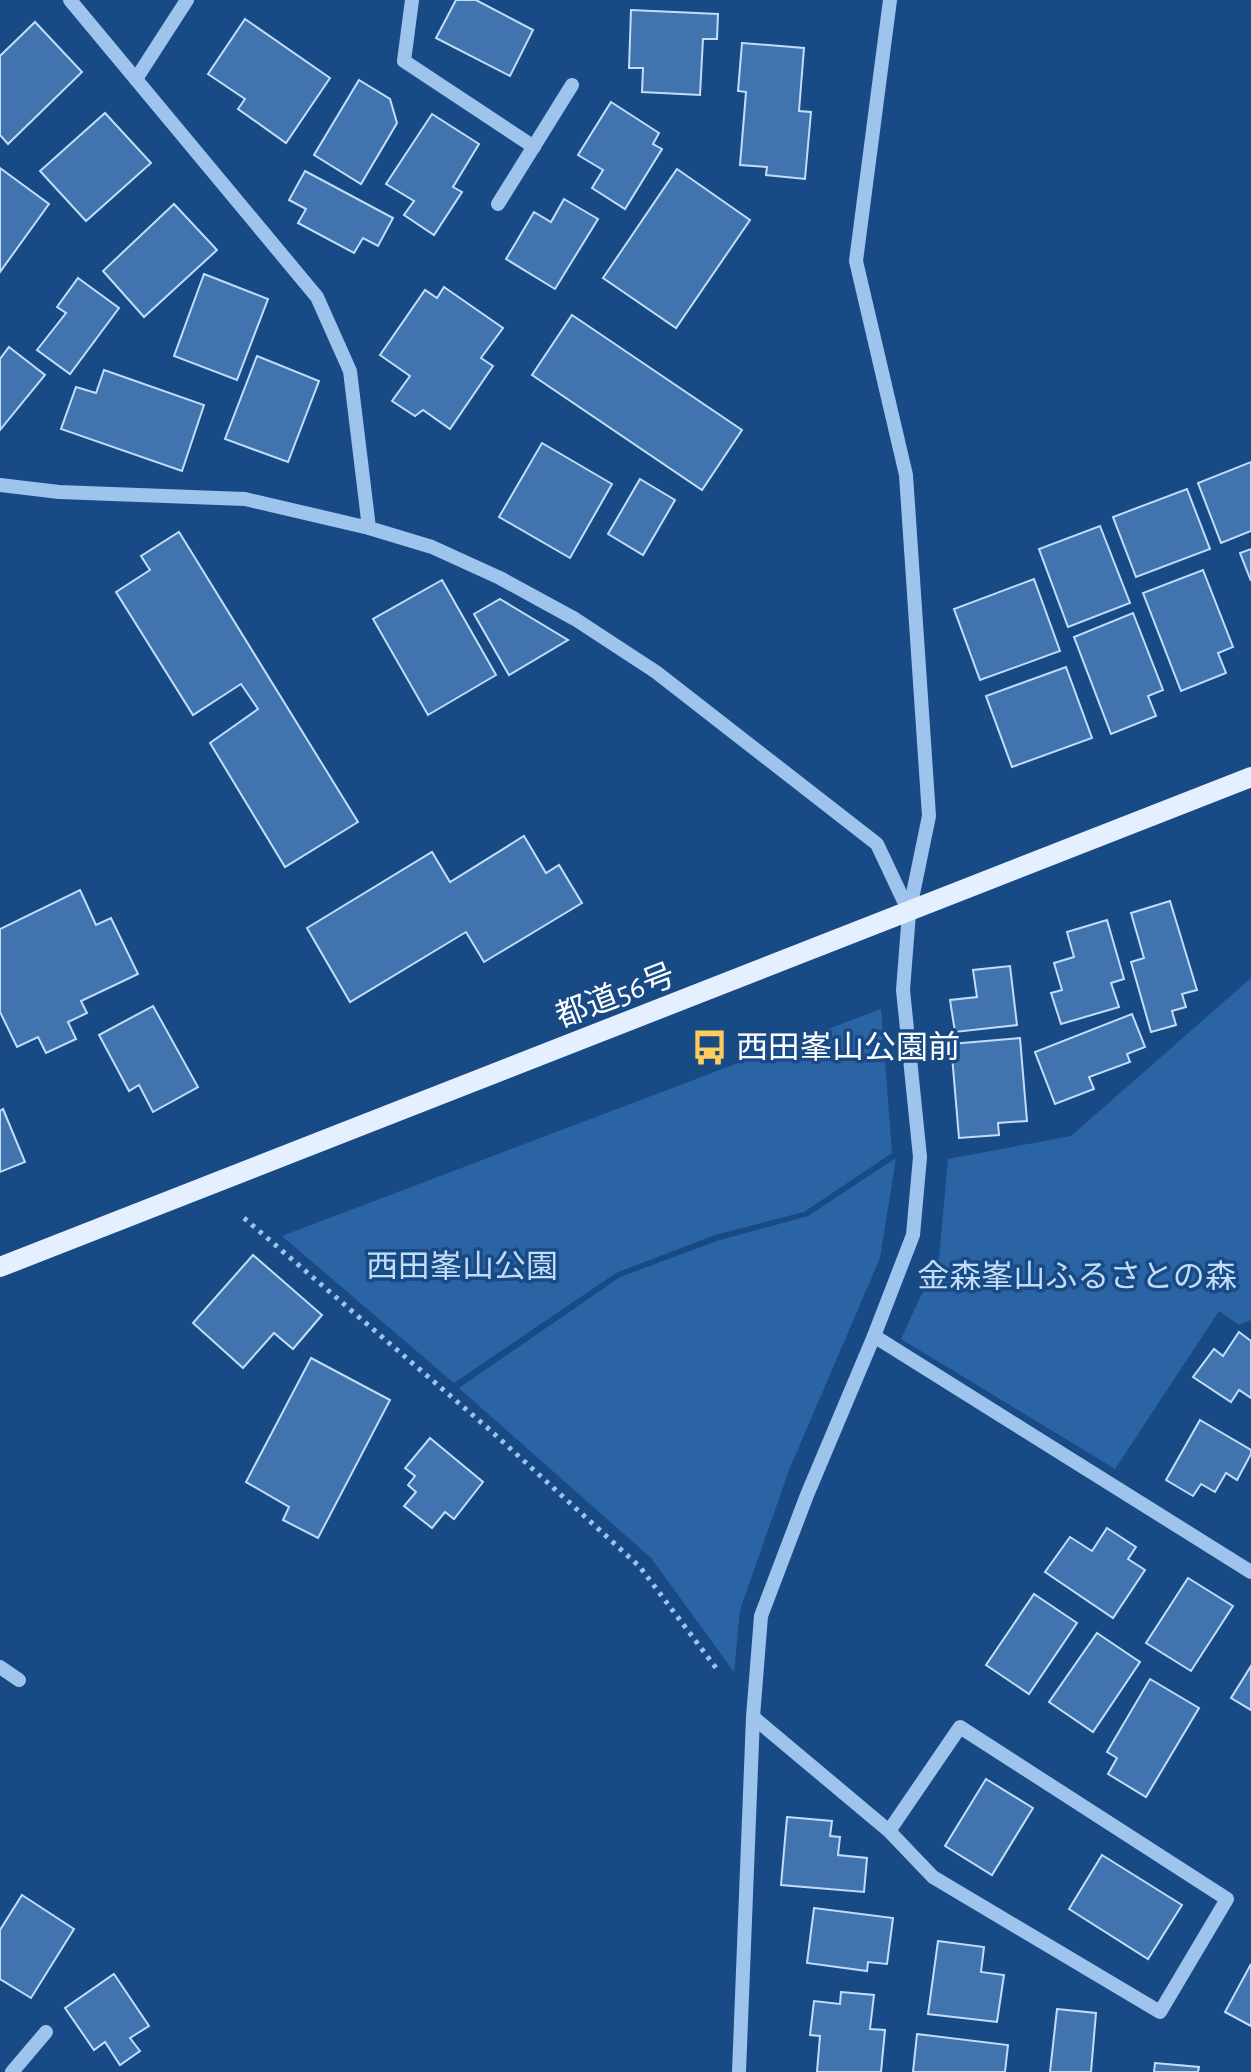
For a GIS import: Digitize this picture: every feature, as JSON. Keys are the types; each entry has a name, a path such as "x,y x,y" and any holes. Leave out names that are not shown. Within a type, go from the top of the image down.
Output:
{"main road":[{"name":"都道56号","path":"0,1267 1251,777"}],"street":[{"path":"70,0 317,297 350,371 369,528"},
{"path":"136,79 187,0"},
{"path":"412,0 404,61 534,147"},
{"path":"739,2072 753,1717 761,1616 913,1235 920,1157 903,990 909,913 929,816 906,475 856,261 890,0"},
{"path":"498,204 572,85"},
{"path":"0,485 59,492 245,499 369,528 432,547 500,578 575,619 656,672 877,844 909,913"},
{"path":"874,1336 1251,1572"},
{"path":"0,1667 19,1680"},
{"path":"753,1717 889,1831 933,1877 1160,2012 1227,1899 960,1727 889,1831"},
{"path":"12,2072 46,2032"}],"path":[{"path":"207,1186 490,1430 640,1567 753,1717"}],"green space":[{"name":"金森峯山ふるさとの森","path":"1251,978 1251,1320 1239,1325 1219,1311 1115,1469 901,1339 939,1257 948,1159 1071,1136"},
{"name":"西田峯山公園","path":"881,1009 892,1153 804,1212 715,1235 616,1273 454,1383 282,1236"},
{"path":"896,1158 880,1258 789,1470 740,1610 734,1672 651,1558 459,1388 620,1277 717,1241 808,1216"}],"building":[{"path":"456,0 476,0 533,30 510,76 436,38"},
{"path":"631,10 718,14 717,39 703,39 700,95 642,92 643,68 629,68"},
{"path":"245,19 330,78 286,143 238,109 245,99 208,74"},
{"path":"35,22 82,72 8,144 0,135 0,56"},
{"path":"742,43 804,48 799,111 811,112 805,179 766,175 767,167 740,165 746,92 738,91"},
{"path":"359,80 390,99 397,123 361,184 314,155"},
{"path":"611,102 659,133 653,144 662,149 625,209 592,188 603,170 578,155"},
{"path":"105,113 151,163 86,221 40,171"},
{"path":"432,114 479,144 453,187 462,192 434,235 404,215 414,201 386,184"},
{"path":"0,168 49,204 0,272"},
{"path":"677,169 750,220 676,328 603,278"},
{"path":"305,171 393,218 378,246 363,238 354,253 298,223 306,209 289,200"},
{"path":"564,199 598,219 555,289 506,259 534,212 551,222"},
{"path":"174,204 217,250 144,317 103,271"},
{"path":"204,274 268,299 237,380 174,356"},
{"path":"78,278 119,308 70,374 37,350 66,313 57,307"},
{"path":"444,287 503,328 481,358 493,366 450,429 423,410 415,416 392,401 410,376 380,355 425,290 437,298"},
{"path":"572,315 742,430 702,490 532,375"},
{"path":"9,347 45,375 0,430 0,359"},
{"path":"257,356 319,381 288,462 225,439"},
{"path":"104,370 204,405 182,471 61,429 76,387 96,393"},
{"path":"542,443 612,484 570,558 499,517"},
{"path":"1251,462 1251,531 1221,543 1198,483"},
{"path":"640,479 675,500 643,555 608,534"},
{"path":"1187,489 1210,549 1136,577 1113,517"},
{"path":"1100,526 1130,603 1068,627 1039,549"},
{"path":"179,532 358,822 285,867 210,743 258,709 241,684 193,715 116,592 150,570 141,556"},
{"path":"1251,549 1251,581 1240,553"},
{"path":"1203,570 1233,647 1218,653 1226,673 1181,691 1143,593"},
{"path":"1034,579 1060,651 980,680 954,609"},
{"path":"442,580 496,675 428,715 373,619"},
{"path":"500,599 568,640 509,675 474,614"},
{"path":"1133,613 1163,690 1148,696 1156,716 1111,734 1074,637"},
{"path":"1066,667 1092,738 1012,767 986,696"},
{"path":"524,836 546,873 559,865 582,903 484,962 466,932 350,1002 307,928 432,852 450,882"},
{"path":"80,890 96,925 111,918 138,974 81,1001 87,1013 68,1022 76,1039 46,1053 38,1037 17,1047 0,1012 0,929"},
{"path":"1170,901 1197,990 1182,994 1186,1007 1172,1011 1176,1025 1151,1032 1131,962 1144,958 1131,913"},
{"path":"1107,920 1124,979 1111,983 1119,1007 1061,1024 1051,993 1062,990 1054,963 1074,957 1067,932"},
{"path":"1010,966 1017,1025 955,1032 950,1000 977,997 973,970"},
{"path":"153,1006 198,1087 153,1112 139,1085 129,1091 99,1035"},
{"path":"1132,1014 1145,1047 1127,1054 1130,1062 1089,1077 1094,1089 1055,1104 1035,1052"},
{"path":"1020,1038 1027,1121 998,1123 999,1135 959,1138 951,1044"},
{"path":"3,1109 25,1162 0,1172 0,1111"},
{"path":"253,1255 322,1315 293,1349 274,1333 243,1368 193,1323"},
{"path":"1239,1332 1251,1341 1251,1398 1239,1390 1231,1402 1193,1377 1214,1349 1223,1356"},
{"path":"311,1358 390,1400 318,1538 283,1520 289,1507 246,1482"},
{"path":"1200,1420 1251,1450 1251,1454 1237,1480 1226,1473 1215,1492 1201,1484 1193,1496 1166,1480"},
{"path":"430,1438 483,1482 454,1519 445,1512 432,1528 404,1506 416,1492 408,1485 415,1476 405,1468"},
{"path":"1107,1528 1136,1547 1128,1559 1145,1570 1113,1618 1045,1572 1070,1537 1092,1551"},
{"path":"1188,1578 1233,1606 1191,1671 1146,1643"},
{"path":"1034,1594 1077,1623 1029,1694 986,1665"},
{"path":"1097,1633 1140,1662 1093,1732 1049,1702"},
{"path":"1251,1666 1251,1710 1231,1698"},
{"path":"1150,1679 1199,1708 1146,1797 1108,1774 1117,1758 1107,1752"},
{"path":"986,1779 1033,1808 992,1875 945,1846"},
{"path":"787,1817 832,1821 830,1836 840,1837 838,1855 867,1858 864,1892 781,1885"},
{"path":"1102,1855 1182,1905 1148,1959 1069,1909"},
{"path":"22,1895 74,1929 31,1998 0,1979 0,1930"},
{"path":"814,1908 893,1918 887,1964 868,1962 867,1971 807,1963"},
{"path":"938,1941 984,1947 981,1972 1004,1975 997,2022 928,2014"},
{"path":"1251,1964 1251,2026 1225,2012"},
{"path":"114,1974 149,2026 130,2038 140,2051 120,2065 105,2042 94,2050 65,2008"},
{"path":"841,1992 874,1995 870,2029 885,2030 881,2072 817,2072 820,2036 810,2035 814,2001 840,2004"},
{"path":"1057,2009 1096,2013 1091,2072 1050,2072"},
{"path":"917,2034 1008,2045 1005,2072 913,2072"},
{"path":"1155,2063 1199,2067 1198,2072 1154,2072"}],"place":[{"name":"西田峯山公園前","path":"710,1047"}]}
